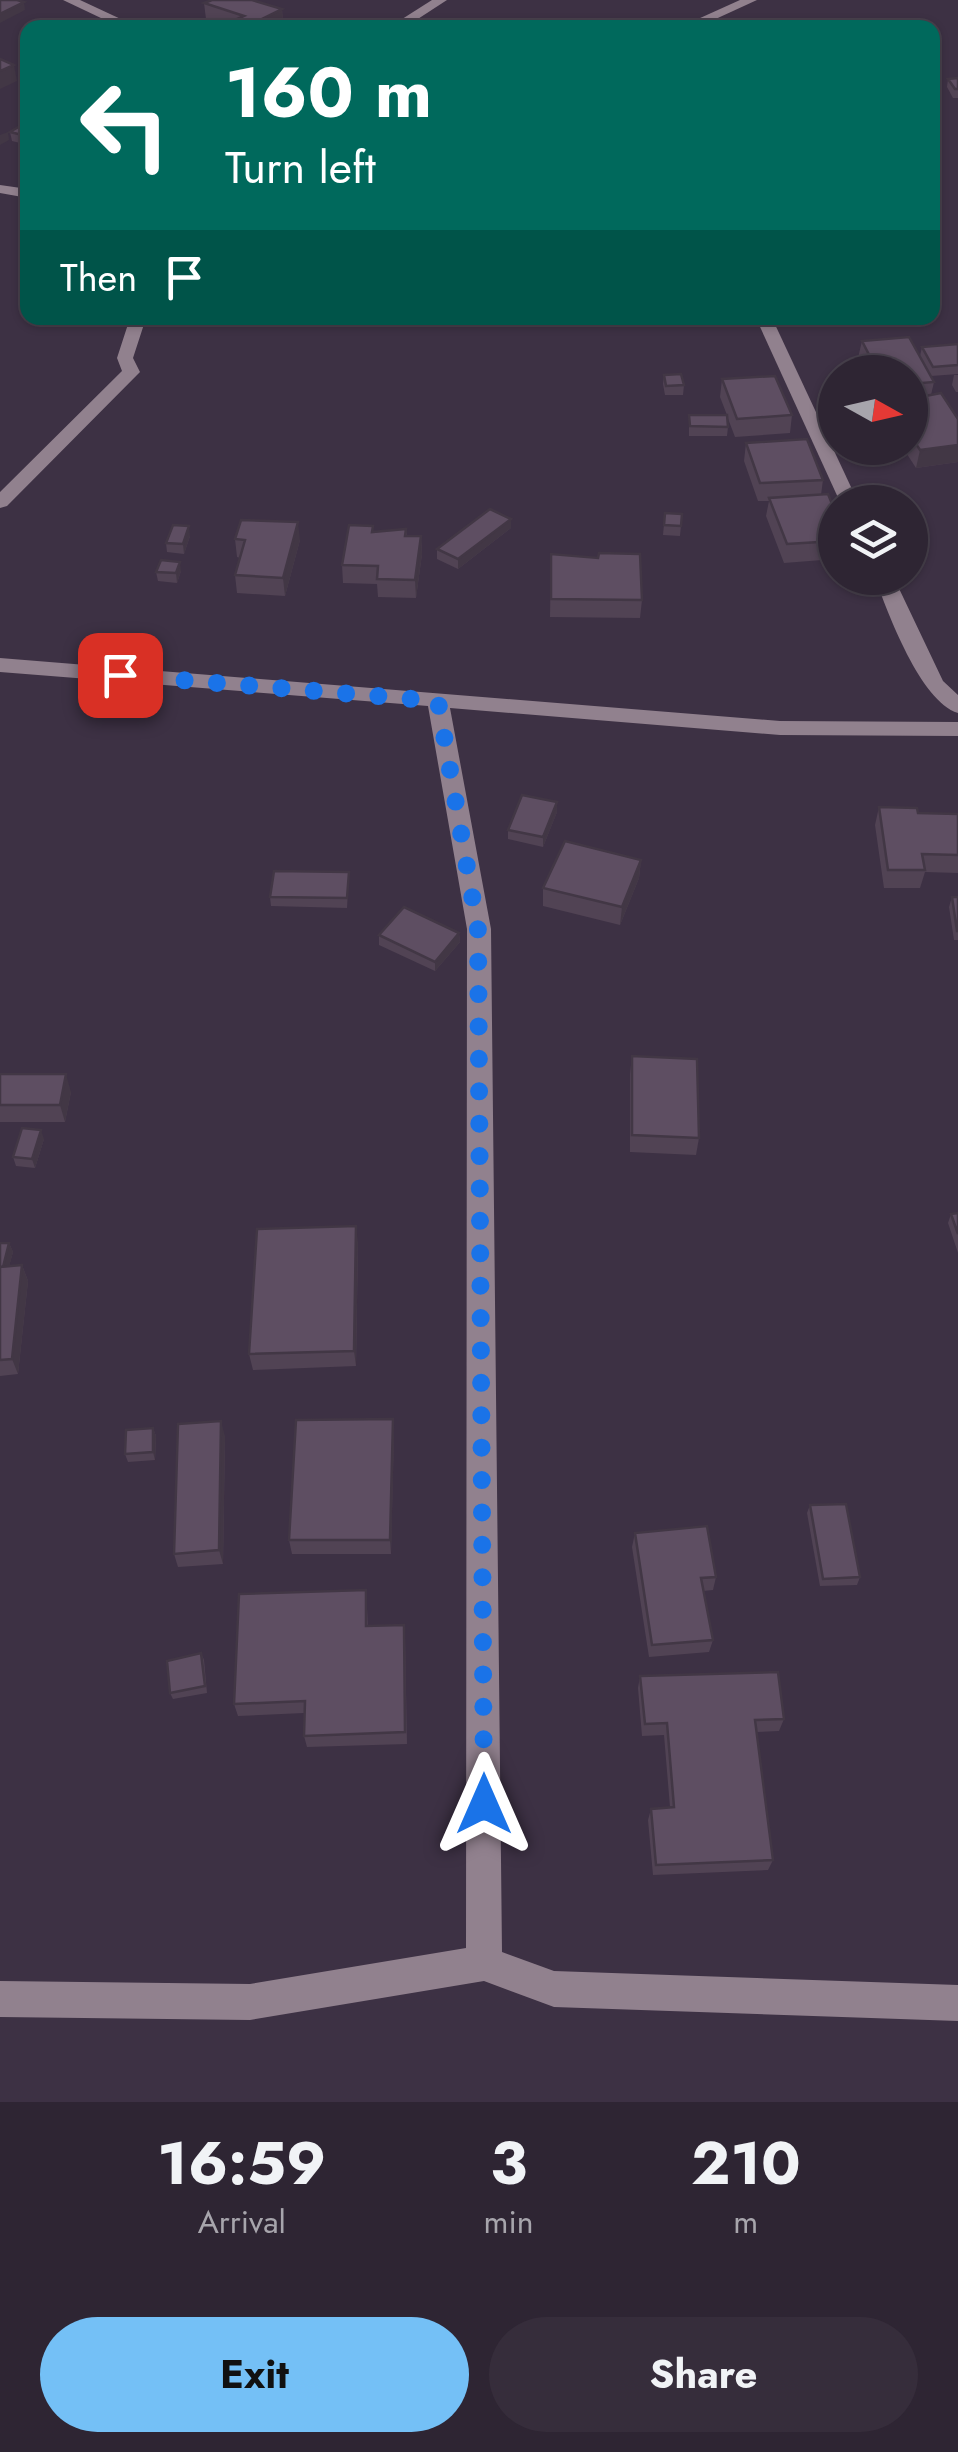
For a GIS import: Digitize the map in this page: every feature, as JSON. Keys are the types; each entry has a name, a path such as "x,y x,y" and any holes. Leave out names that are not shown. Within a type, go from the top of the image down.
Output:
{"street":[{"path":"69,0 115,20"},
{"path":"407,20 441,0"},
{"path":"703,20 751,0"},
{"path":"0,502 131,372 126,358 136,325"},
{"path":"767,325 842,485"},
{"path":"892,595 934,686 958,706"},
{"path":"0,665 780,728 958,730"},
{"path":"438,701 478,930 484,1963"},
{"path":"0,1999 250,2002 484,1963 554,1989 958,2003"}],"building":[{"path":"0,0 17,0 24,2 0,14"},
{"path":"252,0 282,9 260,20 240,20 237,19 244,16 204,3"},
{"path":"0,59 14,65 0,71"},
{"path":"958,78 958,89 955,89 948,79"},
{"path":"909,337 919,355 869,355 862,341"},
{"path":"958,344 958,365 933,367 922,347"},
{"path":"681,374 684,385 666,386 664,375"},
{"path":"775,376 792,415 737,419 722,379"},
{"path":"941,393 958,419 958,445 928,449 928,396"},
{"path":"689,415 727,415 728,427 690,426"},
{"path":"807,439 823,480 760,483 746,443"},
{"path":"818,495 818,542 787,544 769,498"},
{"path":"490,509 511,519 458,559 437,549"},
{"path":"665,513 682,514 681,526 664,525"},
{"path":"241,520 298,522 283,578 235,575 245,540 235,539"},
{"path":"173,525 189,526 183,544 166,543"},
{"path":"349,525 373,526 372,532 406,529 405,536 421,536 415,580 377,579 378,566 342,565"},
{"path":"599,553 640,554 642,600 551,599 551,554 598,558"},
{"path":"161,560 180,562 176,573 156,572"},
{"path":"522,795 557,802 543,837 508,830"},
{"path":"879,807 958,814 958,855 922,854 925,870 888,870"},
{"path":"565,841 641,860 622,907 543,888"},
{"path":"274,871 349,872 347,898 270,897"},
{"path":"952,897 958,897 958,931 957,931"},
{"path":"404,907 459,933 435,962 379,935"},
{"path":"632,1056 697,1059 699,1138 632,1135"},
{"path":"0,1074 66,1074 60,1105 0,1105"},
{"path":"22,1128 41,1130 32,1159 13,1157"},
{"path":"958,1213 958,1234 951,1214"},
{"path":"356,1226 354,1351 249,1354 257,1229"},
{"path":"0,1243 9,1243 3,1267 0,1267"},
{"path":"22,1265 12,1359 0,1360 0,1267"},
{"path":"393,1419 390,1540 289,1540 296,1420"},
{"path":"221,1421 219,1550 174,1554 178,1424"},
{"path":"153,1428 153,1452 125,1454 126,1430"},
{"path":"846,1504 860,1577 823,1579 810,1505"},
{"path":"707,1526 716,1577 701,1578 713,1640 652,1645 635,1533"},
{"path":"366,1590 366,1626 404,1625 405,1732 304,1736 305,1701 234,1704 239,1594"},
{"path":"201,1653 205,1686 170,1693 167,1661"},
{"path":"778,1672 784,1719 755,1720 773,1860 656,1865 651,1809 674,1807 667,1723 645,1724 640,1676"}],"route":[{"path":"120,675 438,701 478,930 484,1804"}]}
